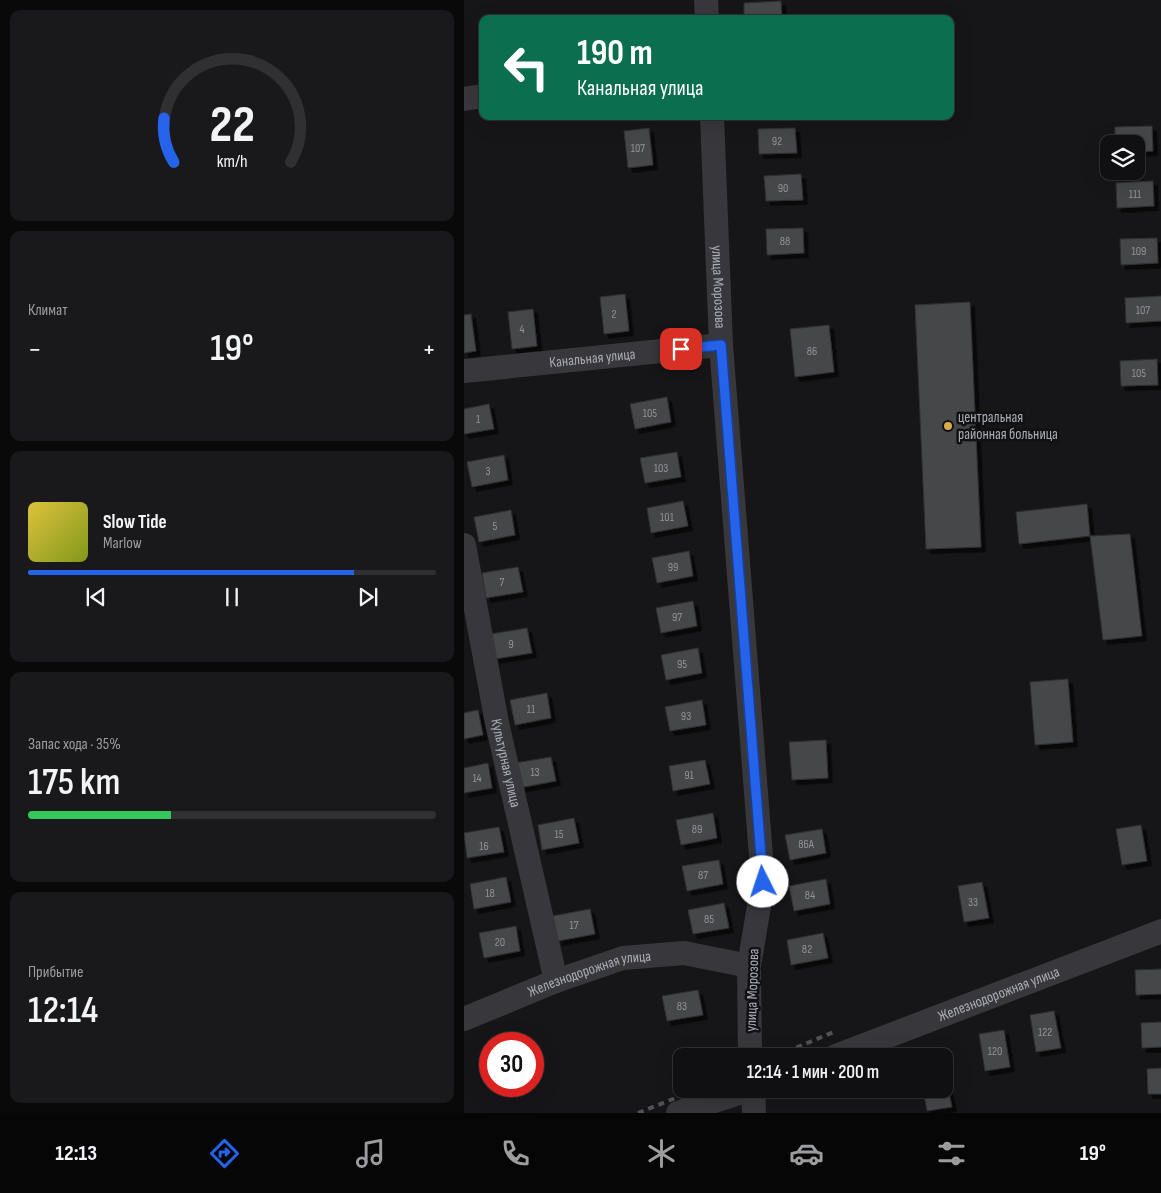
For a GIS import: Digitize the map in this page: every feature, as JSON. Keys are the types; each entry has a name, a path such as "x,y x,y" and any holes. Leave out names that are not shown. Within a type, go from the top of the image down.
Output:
{"street":[{"path":"706,0 707,15"},
{"path":"464,99 479,97"},
{"name":"улица Морозова","path":"712,120 721,345 763,882 749,966 750,1048"},
{"name":"Канальная улица","path":"464,370 721,345"},
{"name":"Культурная улица","path":"464,544 497,723 556,982"},
{"name":"Железнодорожная улица","path":"857,1048 1161,931"},
{"name":"Железнодорожная улица","path":"464,1019 556,982 623,958 684,953 749,966"},
{"path":"678,1113 724,1098"},
{"path":"753,1098 754,1113"}],"building":[{"path":"781,1 782,15 744,15 744,3"},
{"path":"1152,126 1153,151 1145,151 1145,135 1115,135 1115,127"},
{"path":"649,128 653,165 628,168 624,131"},
{"path":"795,128 797,153 759,154 758,129"},
{"path":"801,174 803,200 766,201 764,176"},
{"path":"1153,181 1154,206 1117,208 1116,183"},
{"path":"803,228 804,253 767,255 766,229"},
{"path":"1157,238 1158,263 1121,265 1120,239"},
{"path":"625,294 629,331 604,334 600,297"},
{"path":"1162,296 1162,321 1126,323 1125,298"},
{"name":"центральная районная больница","path":"970,302 981,547 926,549 915,305"},
{"path":"533,309 537,346 512,349 508,312"},
{"path":"471,314 476,351 464,353 464,315"},
{"path":"829,325 834,372 795,377 790,329"},
{"path":"1157,359 1158,385 1121,386 1120,361"},
{"path":"667,397 671,422 635,429 630,404"},
{"path":"489,404 494,429 464,434 464,409"},
{"path":"677,452 681,477 645,483 640,458"},
{"path":"504,455 508,480 472,487 467,462"},
{"path":"683,501 688,526 651,533 647,508"},
{"path":"1087,504 1090,536 1019,544 1016,512"},
{"path":"511,510 515,535 479,542 474,517"},
{"path":"1130,534 1142,636 1103,640 1090,536"},
{"path":"689,551 693,576 657,583 652,558"},
{"path":"518,567 523,592 486,598 482,573"},
{"path":"693,601 697,626 661,633 656,608"},
{"path":"527,628 532,653 495,659 491,634"},
{"path":"698,648 702,673 666,680 661,655"},
{"path":"1068,679 1073,742 1035,745 1030,682"},
{"path":"547,693 551,718 515,725 510,700"},
{"path":"702,700 706,725 670,731 665,707"},
{"path":"478,710 483,735 464,739 464,713"},
{"path":"826,740 828,778 792,780 789,742"},
{"path":"551,757 556,781 519,788 515,763"},
{"path":"705,760 710,784 673,791 669,766"},
{"path":"488,763 492,788 464,793 464,768"},
{"path":"713,813 717,838 681,845 676,820"},
{"path":"574,818 579,843 542,850 538,825"},
{"path":"1141,825 1147,861 1122,865 1116,829"},
{"path":"499,827 504,852 467,858 464,833"},
{"path":"822,829 826,853 790,860 785,835"},
{"path":"719,860 723,884 687,891 682,866"},
{"path":"506,877 511,902 474,909 470,884"},
{"path":"826,879 830,904 794,911 789,886"},
{"path":"982,882 989,918 964,922 958,886"},
{"path":"724,903 729,928 693,934 688,910"},
{"path":"590,909 595,934 558,941 553,916"},
{"path":"516,926 520,951 484,958 479,933"},
{"path":"823,933 828,958 791,965 787,940"},
{"path":"1162,969 1162,994 1136,995 1135,970"},
{"path":"698,990 703,1015 667,1021 662,996"},
{"path":"1054,1011 1061,1048 1036,1052 1030,1015"},
{"path":"1162,1022 1162,1047 1142,1048 1141,1023"},
{"path":"1004,1030 1010,1067 985,1071 979,1034"},
{"path":"1162,1068 1162,1094 1148,1094 1147,1069"},
{"path":"925,1098 950,1098 952,1107 927,1111"}],"railway":[{"path":"795,1048 836,1031"},
{"path":"638,1113 676,1098"}],"place":[{"name":"центральная районная больница","path":"948,426"}],"route":[{"path":"681,349 721,345 763,882"}]}
